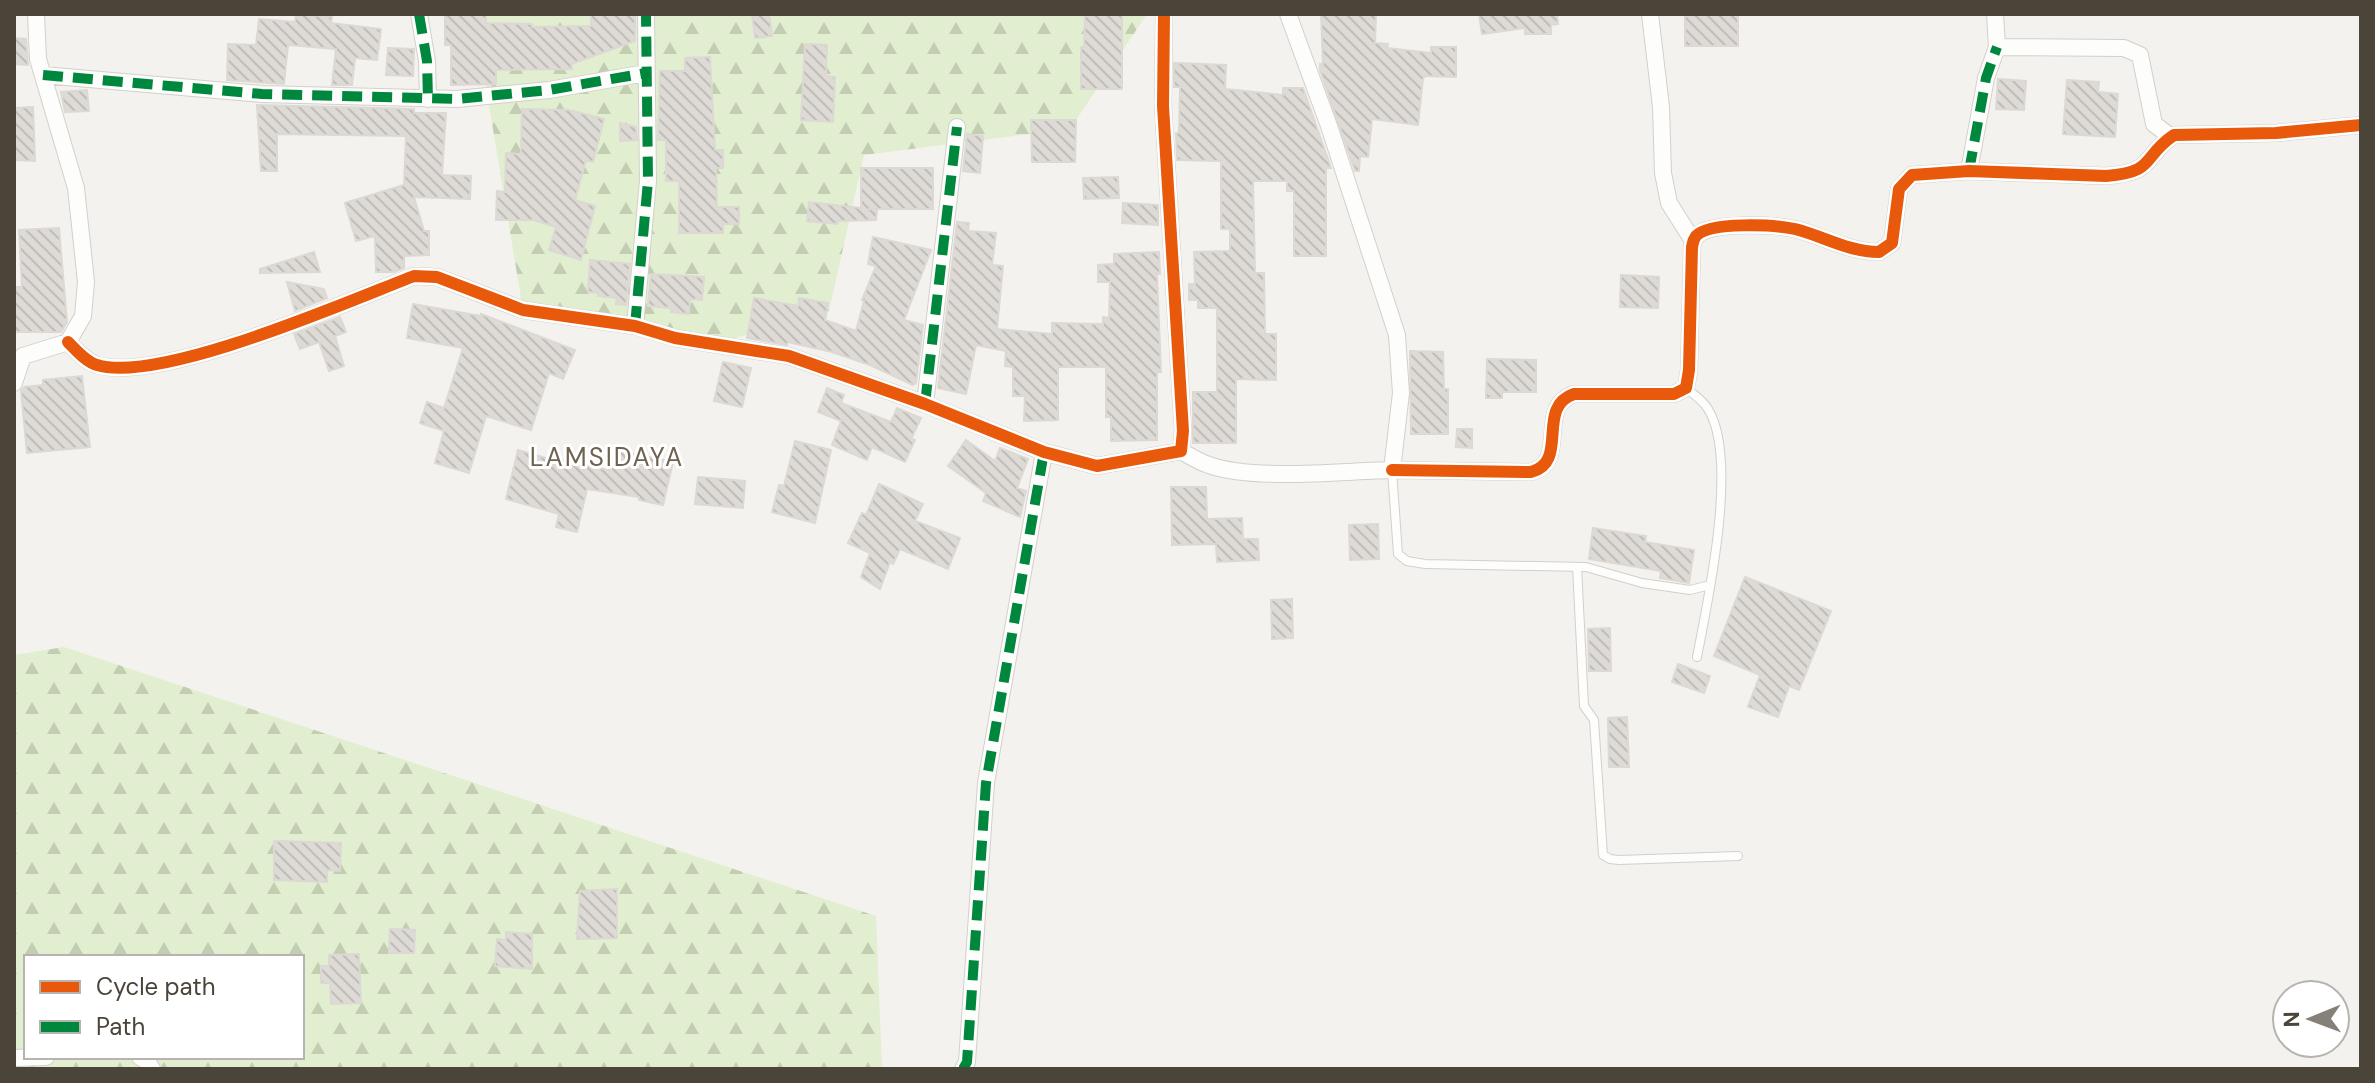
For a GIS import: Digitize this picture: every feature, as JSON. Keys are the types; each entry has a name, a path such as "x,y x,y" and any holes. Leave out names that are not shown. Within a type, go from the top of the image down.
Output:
{"street":[{"path":"14,383 18,359 68,342 83,316 85,269 76,188 36,46 36,14"},
{"path":"419,14 427,61 428,99"},
{"path":"635,326 648,181 646,14"},
{"path":"1164,14 1163,106 1182,417 1181,451"},
{"path":"1288,14 1321,103 1397,335 1401,393 1392,470"},
{"path":"68,342 93,364 122,367 158,363 258,335 414,276 424,275 437,277 523,310 635,326 675,338 789,356 925,404 1044,452 1097,466 1181,451 1208,465 1277,474 1540,470 1550,458 1555,408 1566,396 1674,394 1686,388 1693,241 1669,203 1663,173 1661,107 1650,14"},
{"path":"1969,171 1986,78 1997,47 1995,14"},
{"path":"1997,47 2124,48 2134,51 2140,55 2154,124 2171,137"},
{"path":"43,75 262,94 479,99 646,73"},
{"path":"1693,241 1705,230 1754,225 1795,229 1856,250 1879,252 1892,243 1899,189 1908,177 1969,171 2126,174 2147,165 2171,137 2276,133 2361,125"},
{"path":"925,404 957,127"},
{"path":"963,1069 967,1062 986,783 1044,452"}],"lane":[{"path":"1686,388 1709,410 1719,441 1721,479 1710,585 1697,657"},
{"path":"1392,470 1398,554 1407,561 1453,565 1586,567 1642,583 1690,590 1710,585"},
{"path":"1577,567 1584,706 1594,720 1603,855 1619,860 1738,856"}],"green space":[{"path":"470,14 1147,14 1070,129 864,155 829,311 715,344 523,310 479,45"},
{"path":"64,647 876,916 882,1069 14,1069 14,655"}],"building":[{"path":"296,14 332,17 331,23 381,29 377,60 355,58 352,85 332,85 336,49 288,45 284,84 227,80 228,44 256,45 259,19 295,22"},
{"path":"445,14 486,14 486,23 532,24 532,27 591,26 591,14 635,14 635,41 571,64 572,69 496,70 496,84 451,85 451,45 445,45"},
{"path":"752,14 769,14 772,36 755,38"},
{"path":"1085,14 1122,14 1122,89 1081,89"},
{"path":"1321,14 1376,14 1375,43 1388,44 1387,48 1431,53 1431,47 1456,47 1456,77 1425,76 1423,79 1418,125 1372,119 1368,157 1360,156 1359,171 1355,171 1320,70 1320,64 1323,64"},
{"path":"1479,14 1557,14 1558,24 1551,25 1551,34 1525,34 1525,28 1482,34"},
{"path":"1685,14 1738,14 1738,46 1685,46"},
{"path":"14,38 26,39 28,65 14,64"},
{"path":"805,44 827,45 826,76 835,77 833,122 801,120"},
{"path":"388,48 414,49 413,76 386,75"},
{"path":"710,57 715,150 723,150 723,168 716,168 717,207 739,207 739,224 723,224 723,233 679,233 679,181 666,181 666,140 658,140 660,71 685,71 685,58"},
{"path":"1174,63 1226,65 1225,89 1283,95 1283,88 1303,88 1331,168 1326,168 1326,256 1294,256 1294,191 1287,191 1287,181 1253,181 1255,273 1264,273 1265,334 1276,334 1276,380 1236,379 1236,443 1193,443 1193,392 1217,392 1217,308 1198,308 1198,300 1189,300 1189,284 1195,284 1194,252 1230,251 1230,229 1221,229 1221,161 1177,160 1180,87 1174,87"},
{"path":"1998,79 2026,81 2024,110 1996,109"},
{"path":"2067,80 2099,82 2098,92 2118,94 2115,137 2063,134"},
{"path":"87,90 89,111 65,112 61,92"},
{"path":"257,105 414,109 414,113 446,113 442,175 471,176 470,199 414,197 424,231 429,231 429,255 404,256 404,268 394,272 376,272 375,236 356,241 345,203 404,185 406,136 277,134 277,171 261,171"},
{"path":"33,107 35,161 14,160 14,108"},
{"path":"522,109 569,110 604,119 593,162 586,160 575,200 595,206 581,260 549,250 556,227 534,220 496,220 497,191 505,192 506,153 521,154"},
{"path":"1031,120 1076,120 1075,162 1032,162"},
{"path":"620,123 636,127 637,140 620,141"},
{"path":"967,134 983,136 980,173 963,171"},
{"path":"861,168 933,168 933,209 868,209 877,210 876,220 838,221 837,224 807,221 809,202 861,208"},
{"path":"1118,177 1119,198 1084,199 1083,178"},
{"path":"1123,203 1158,205 1158,225 1122,223"},
{"path":"957,222 969,223 968,231 996,233 992,265 1003,266 997,329 1052,334 1052,323 1103,324 1103,317 1109,318 1110,282 1098,282 1098,265 1114,264 1114,254 1159,252 1161,372 1157,372 1157,440 1111,441 1111,417 1106,417 1106,367 1058,367 1058,420 1024,421 1025,396 1013,396 1013,367 1005,366 1006,351 976,345 966,394 938,388"},
{"path":"59,228 67,322 61,332 14,332 14,287 22,287 19,230"},
{"path":"873,237 931,250 904,320 923,325 916,383 913,385 832,352 788,342 787,345 747,338 754,298 798,306 799,298 828,303 825,320 856,331 862,300 876,266 868,264"},
{"path":"314,252 320,272 260,273 260,269"},
{"path":"590,260 630,264 626,305 616,304 617,298 588,292"},
{"path":"651,274 704,277 702,300 690,299 689,314 671,312 671,308 648,306"},
{"path":"1621,275 1659,277 1658,308 1620,307"},
{"path":"287,282 324,289 327,298 295,311"},
{"path":"413,304 481,314 575,350 563,379 549,373 531,430 486,416 469,473 435,463 444,431 420,423 427,402 444,408 463,348 407,338"},
{"path":"340,317 346,332 335,336 344,366 329,371 319,342 300,349 294,334"},
{"path":"1410,351 1443,352 1444,389 1448,389 1448,434 1411,434"},
{"path":"1487,359 1536,360 1536,392 1502,392 1502,398 1486,398"},
{"path":"723,362 751,368 742,407 714,401"},
{"path":"82,376 90,447 27,453 21,391 24,387 43,385 43,380"},
{"path":"827,388 844,395 841,403 891,422 897,408 921,418 905,462 872,447 867,460 832,445 841,421 818,412"},
{"path":"1457,429 1472,429 1472,448 1456,447"},
{"path":"966,440 995,461 1000,448 1028,459 1017,488 1026,491 1020,517 983,501 986,493 948,466"},
{"path":"795,441 831,450 815,523 772,512 779,485 784,486"},
{"path":"612,449 673,462 663,505 639,500 639,497 587,489 577,532 556,527 559,514 506,499 518,450 560,462 561,459 608,470"},
{"path":"698,477 745,481 743,508 695,504"},
{"path":"879,484 923,504 915,521 960,538 948,569 900,549 893,564 890,562 880,589 861,577 870,553 848,543 862,513 866,515"},
{"path":"1171,487 1206,487 1207,519 1242,518 1243,539 1258,539 1259,560 1217,562 1216,544 1172,545"},
{"path":"1378,524 1379,559 1350,560 1349,525"},
{"path":"1593,528 1646,536 1645,542 1694,550 1689,583 1660,578 1661,571 1589,559"},
{"path":"1745,577 1831,611 1799,690 1789,686 1778,717 1748,707 1760,675 1714,656"},
{"path":"1292,599 1293,638 1272,639 1271,600"},
{"path":"1610,628 1611,671 1589,671 1588,629"},
{"path":"1678,664 1710,676 1704,693 1672,682"},
{"path":"1627,717 1629,767 1609,767 1608,718"},
{"path":"274,841 341,843 340,871 327,870 327,882 274,880"},
{"path":"617,889 617,938 577,939 580,891"},
{"path":"390,929 415,930 414,953 389,953"},
{"path":"506,932 532,934 532,969 495,966 497,939 506,940"},
{"path":"359,954 361,1003 331,1004 330,983 321,983 321,966 329,966 329,955"}],"marked path":[{"path":"419,14 427,61 428,99"},
{"path":"635,326 648,181 646,14"},
{"path":"1969,171 1986,78 1997,47"},
{"path":"43,75 262,94 457,99 549,90 646,73"},
{"path":"925,404 957,127"},
{"path":"963,1069 967,1062 986,783 1044,452"}],"cycle path":[{"path":"68,342 85,359 97,365 126,368 164,363 255,337 414,276 437,277 523,310 635,326 675,338 789,356 925,404 1044,452 1097,466 1181,451 1183,431 1163,106 1164,14"},
{"path":"1392,470 1531,472 1542,466 1549,457 1556,410 1574,394 1674,394 1686,388 1692,247 1696,236 1703,231 1744,225 1795,229 1857,249 1879,252 1892,243 1899,189 1912,175 1969,171 2106,176 2141,167 2174,135 2276,133 2361,125"}],"district":[{"name":"LAMSIDAYA","path":"607,457"}]}
